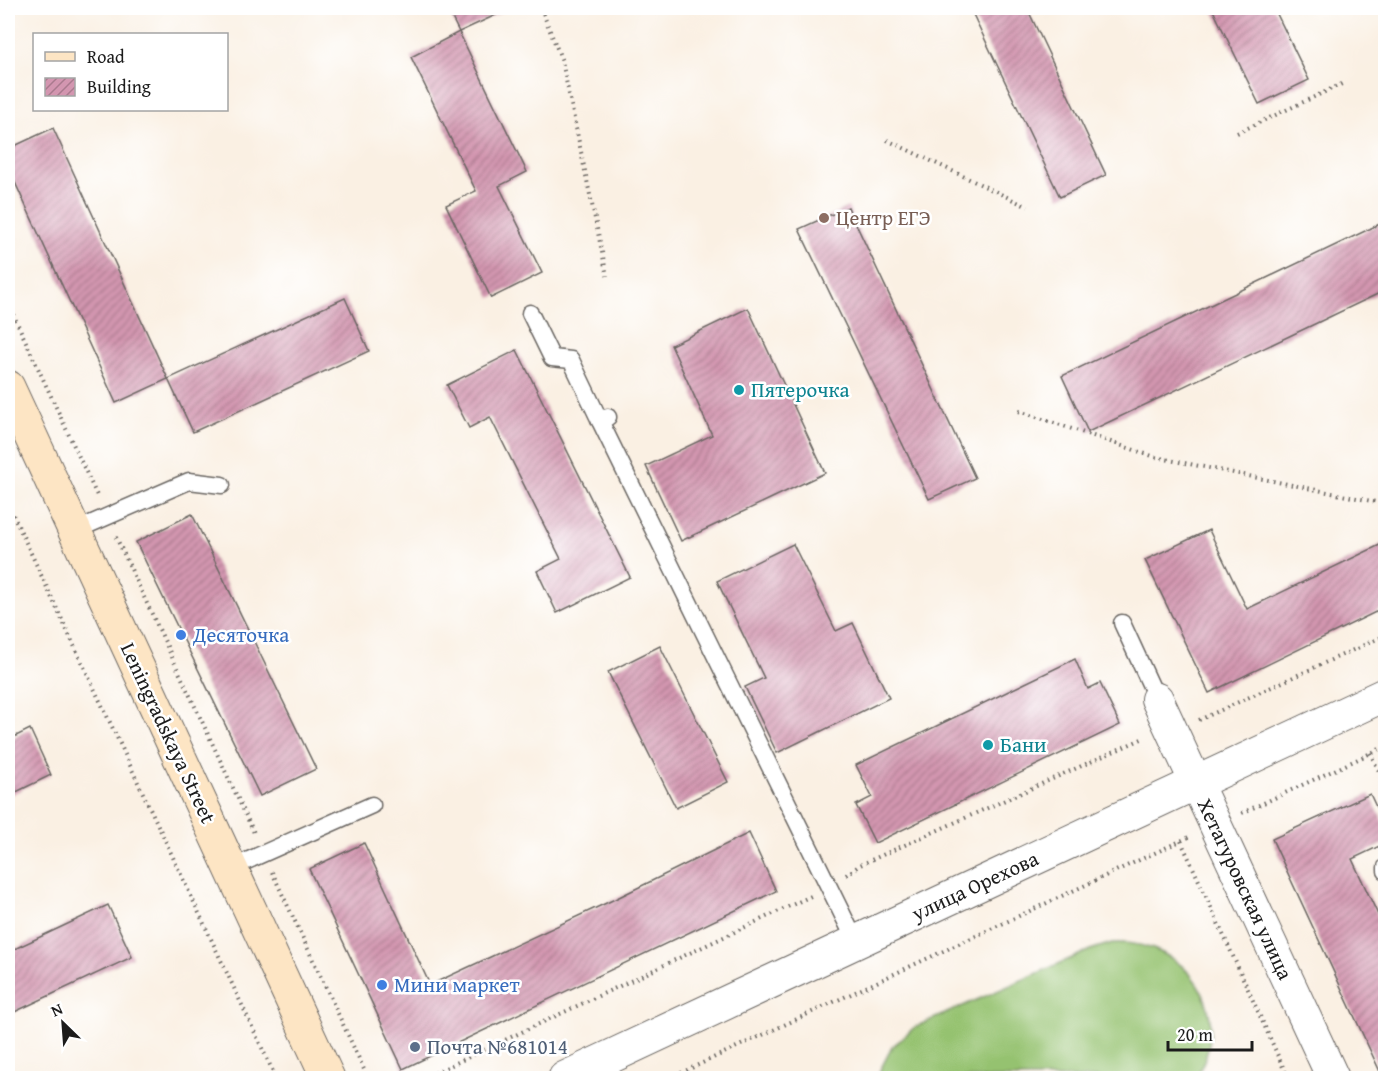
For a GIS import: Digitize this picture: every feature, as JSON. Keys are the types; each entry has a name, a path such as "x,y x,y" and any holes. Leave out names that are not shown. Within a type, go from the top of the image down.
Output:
{"main road":[{"name":"Leningradskaya Street","path":"8,387 328,1078"}],"street":[{"name":"улица Орехова","path":"565,1078 1386,694"},
{"name":"Хетагуровская улица","path":"1157,699 1333,1078"}],"lane":[{"path":"530,313 552,358 571,360 604,419 856,942"},
{"path":"74,531 189,481 222,485"},
{"path":"1122,623 1157,699"},
{"path":"231,868 372,805"}],"path":[{"path":"541,8 562,62 607,276"},
{"path":"1238,133 1344,83"},
{"path":"887,140 1028,207"},
{"path":"8,303 368,1078"},
{"path":"1019,411 1155,458 1386,504"},
{"path":"8,504 276,1078"},
{"path":"1203,719 1386,635"},
{"path":"670,1078 1386,746"},
{"path":"1370,753 1386,785"},
{"path":"1181,841 1288,1078"}],"green space":[{"path":"1112,943 1139,945 1163,953 1183,967 1198,985 1207,1006 1210,1029 1207,1053 1195,1078 876,1078 892,1047 915,1027 1090,950"}],"building":[{"path":"447,8 511,8 459,32"},
{"path":"970,8 1027,8 1106,175 1060,197"},
{"path":"1212,8 1274,8 1309,80 1259,104"},
{"path":"459,32 527,172 499,186 542,273 491,298 446,205 476,191 411,57"},
{"path":"53,128 168,379 116,403 8,167 8,149"},
{"path":"848,207 975,478 929,499 799,229"},
{"path":"1386,221 1386,290 1088,432 1062,376"},
{"path":"345,298 369,351 193,432 168,379"},
{"name":"Пятерочка","path":"748,308 825,473 681,541 646,466 712,435 671,345"},
{"path":"517,350 630,577 557,613 537,571 561,559 490,417 469,428 447,385"},
{"path":"192,514 316,769 260,796 136,542"},
{"path":"1209,530 1247,609 1386,542 1386,607 1209,693 1145,560"},
{"path":"793,544 836,631 853,623 889,698 777,753 745,687 764,678 717,581"},
{"path":"660,646 728,782 676,808 608,672"},
{"name":"Бани","path":"1075,659 1088,689 1100,683 1120,725 875,843 856,805 872,797 856,765"},
{"path":"30,729 51,775 8,796 8,740"},
{"path":"1370,794 1386,828 1386,843 1352,859 1386,932 1386,1078 1383,1078 1272,839"},
{"path":"749,833 776,891 403,1069 309,869 364,843 430,985 615,899"},
{"path":"108,905 132,957 8,1015 8,952"}],"place":[{"name":"Центр ЕГЭ","path":"824,218"},
{"name":"Пятерочка","path":"739,390"},
{"name":"Десяточка","path":"181,635"},
{"name":"Бани","path":"988,745"},
{"name":"Мини маркет","path":"382,985"},
{"name":"Почта №681014","path":"415,1047"}]}
